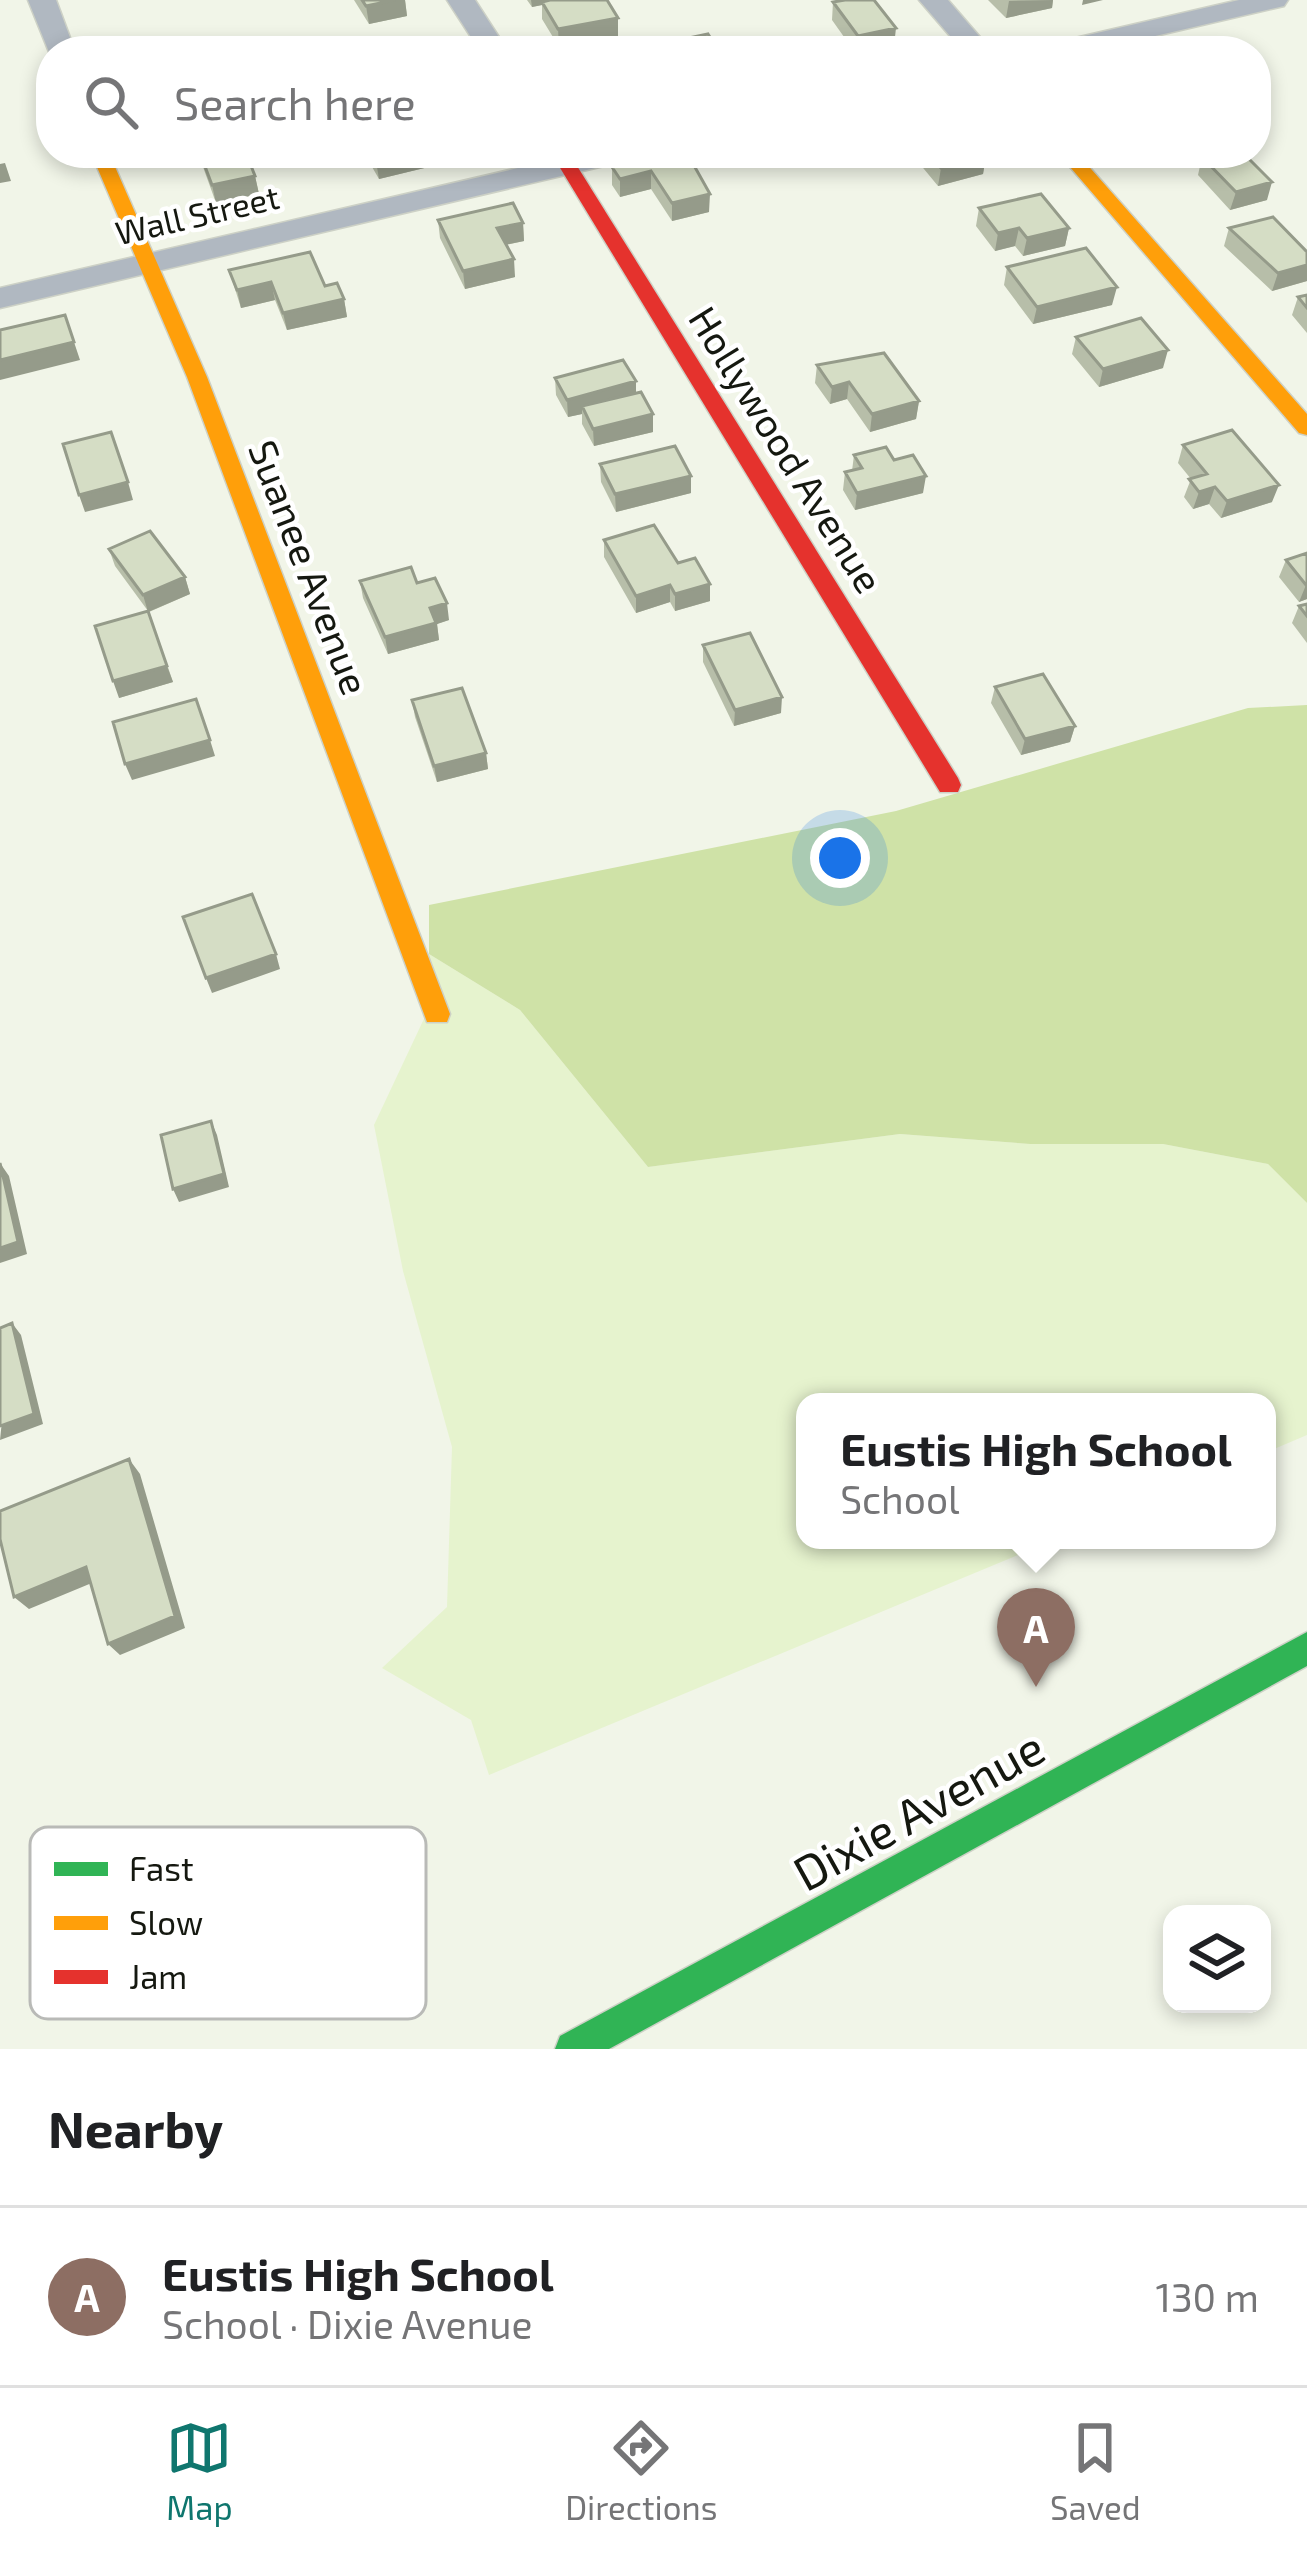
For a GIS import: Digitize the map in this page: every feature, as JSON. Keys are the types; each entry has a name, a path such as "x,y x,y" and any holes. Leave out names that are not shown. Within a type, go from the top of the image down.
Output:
{"street":[{"path":"42,0 55,36"},
{"path":"461,0 484,36"},
{"path":"933,0 965,36"},
{"path":"1119,36 1274,0"},
{"name":"Suanee Avenue","path":"106,168 197,377 436,1014"},
{"name":"Wall Street","path":"0,298 528,168"},
{"name":"Hollywood Avenue","path":"570,168 949,785"},
{"path":"1080,168 1307,428"},
{"name":"Dixie Avenue","path":"573,2049 1307,1648"}],"green space":[{"path":"1307,705 1307,1203 1268,1164 1163,1144 1030,1144 900,1134 648,1167 520,1010 429,954 429,905 896,811 1248,708"},
{"path":"429,954 520,1010 648,1167 900,1134 1030,1144 1163,1144 1268,1164 1307,1203 1307,1435 1276,1448 1276,1393 796,1393 796,1549 1032,1549 489,1775 471,1720 382,1668 447,1607 452,1447 403,1271 374,1125 430,1006"}],"building":[{"path":"362,0 395,0 366,6"},
{"path":"607,0 618,18 558,29 542,2"},
{"path":"874,0 896,28 858,36 833,2"},
{"path":"206,168 252,168 255,176 212,185"},
{"path":"613,168 695,168 710,194 672,203 651,171 620,179"},
{"path":"1213,168 1258,168 1272,182 1236,192"},
{"path":"1041,194 1069,228 1027,238 1019,228 998,233 979,208"},
{"path":"513,203 523,223 497,228 514,259 463,271 438,220"},
{"path":"1273,217 1307,252 1307,265 1278,273 1229,228"},
{"path":"1086,248 1117,287 1037,307 1007,267"},
{"path":"310,252 325,286 337,283 344,299 283,313 271,282 237,290 229,270"},
{"path":"65,315 74,342 0,360 0,330"},
{"path":"1141,318 1168,350 1103,369 1076,337"},
{"path":"884,353 919,401 872,414 849,382 832,387 817,365"},
{"path":"623,360 636,381 567,400 555,378"},
{"path":"641,392 653,414 593,429 582,406"},
{"path":"1232,430 1279,485 1227,501 1215,487 1199,492 1189,479 1207,474 1183,445"},
{"path":"111,432 128,482 79,495 63,444"},
{"path":"675,446 691,476 615,494 600,464"},
{"path":"886,447 894,460 913,455 926,476 857,493 845,472 862,468 854,455"},
{"path":"654,525 678,563 695,558 710,584 675,594 670,585 636,596 604,540"},
{"path":"150,531 185,577 143,595 109,549"},
{"path":"1307,553 1307,584 1306,585 1286,560"},
{"path":"411,567 417,583 435,578 447,603 430,608 436,623 385,637 360,581"},
{"path":"148,611 167,666 113,681 95,626"},
{"path":"750,633 782,697 735,710 703,645"},
{"path":"1043,674 1075,726 1025,739 995,687"},
{"path":"462,688 486,753 434,766 412,700"},
{"path":"196,699 210,740 125,764 113,722"},
{"path":"252,894 276,954 206,978 183,917"},
{"path":"211,1121 224,1174 173,1189 161,1135"},
{"path":"0,1163 18,1242 0,1248"},
{"path":"12,1323 34,1414 0,1426 0,1328"},
{"path":"129,1459 175,1616 108,1644 86,1567 14,1597 0,1539 0,1511"}],"traffic: fast":[{"path":"573,2049 1307,1648"}],"traffic: slow":[{"path":"106,168 197,377 437,1014"},
{"path":"1080,168 1307,428"}],"traffic: jam":[{"path":"569,168 949,785"}],"place":[{"name":"Eustis High School","path":"1036,1687"}]}
